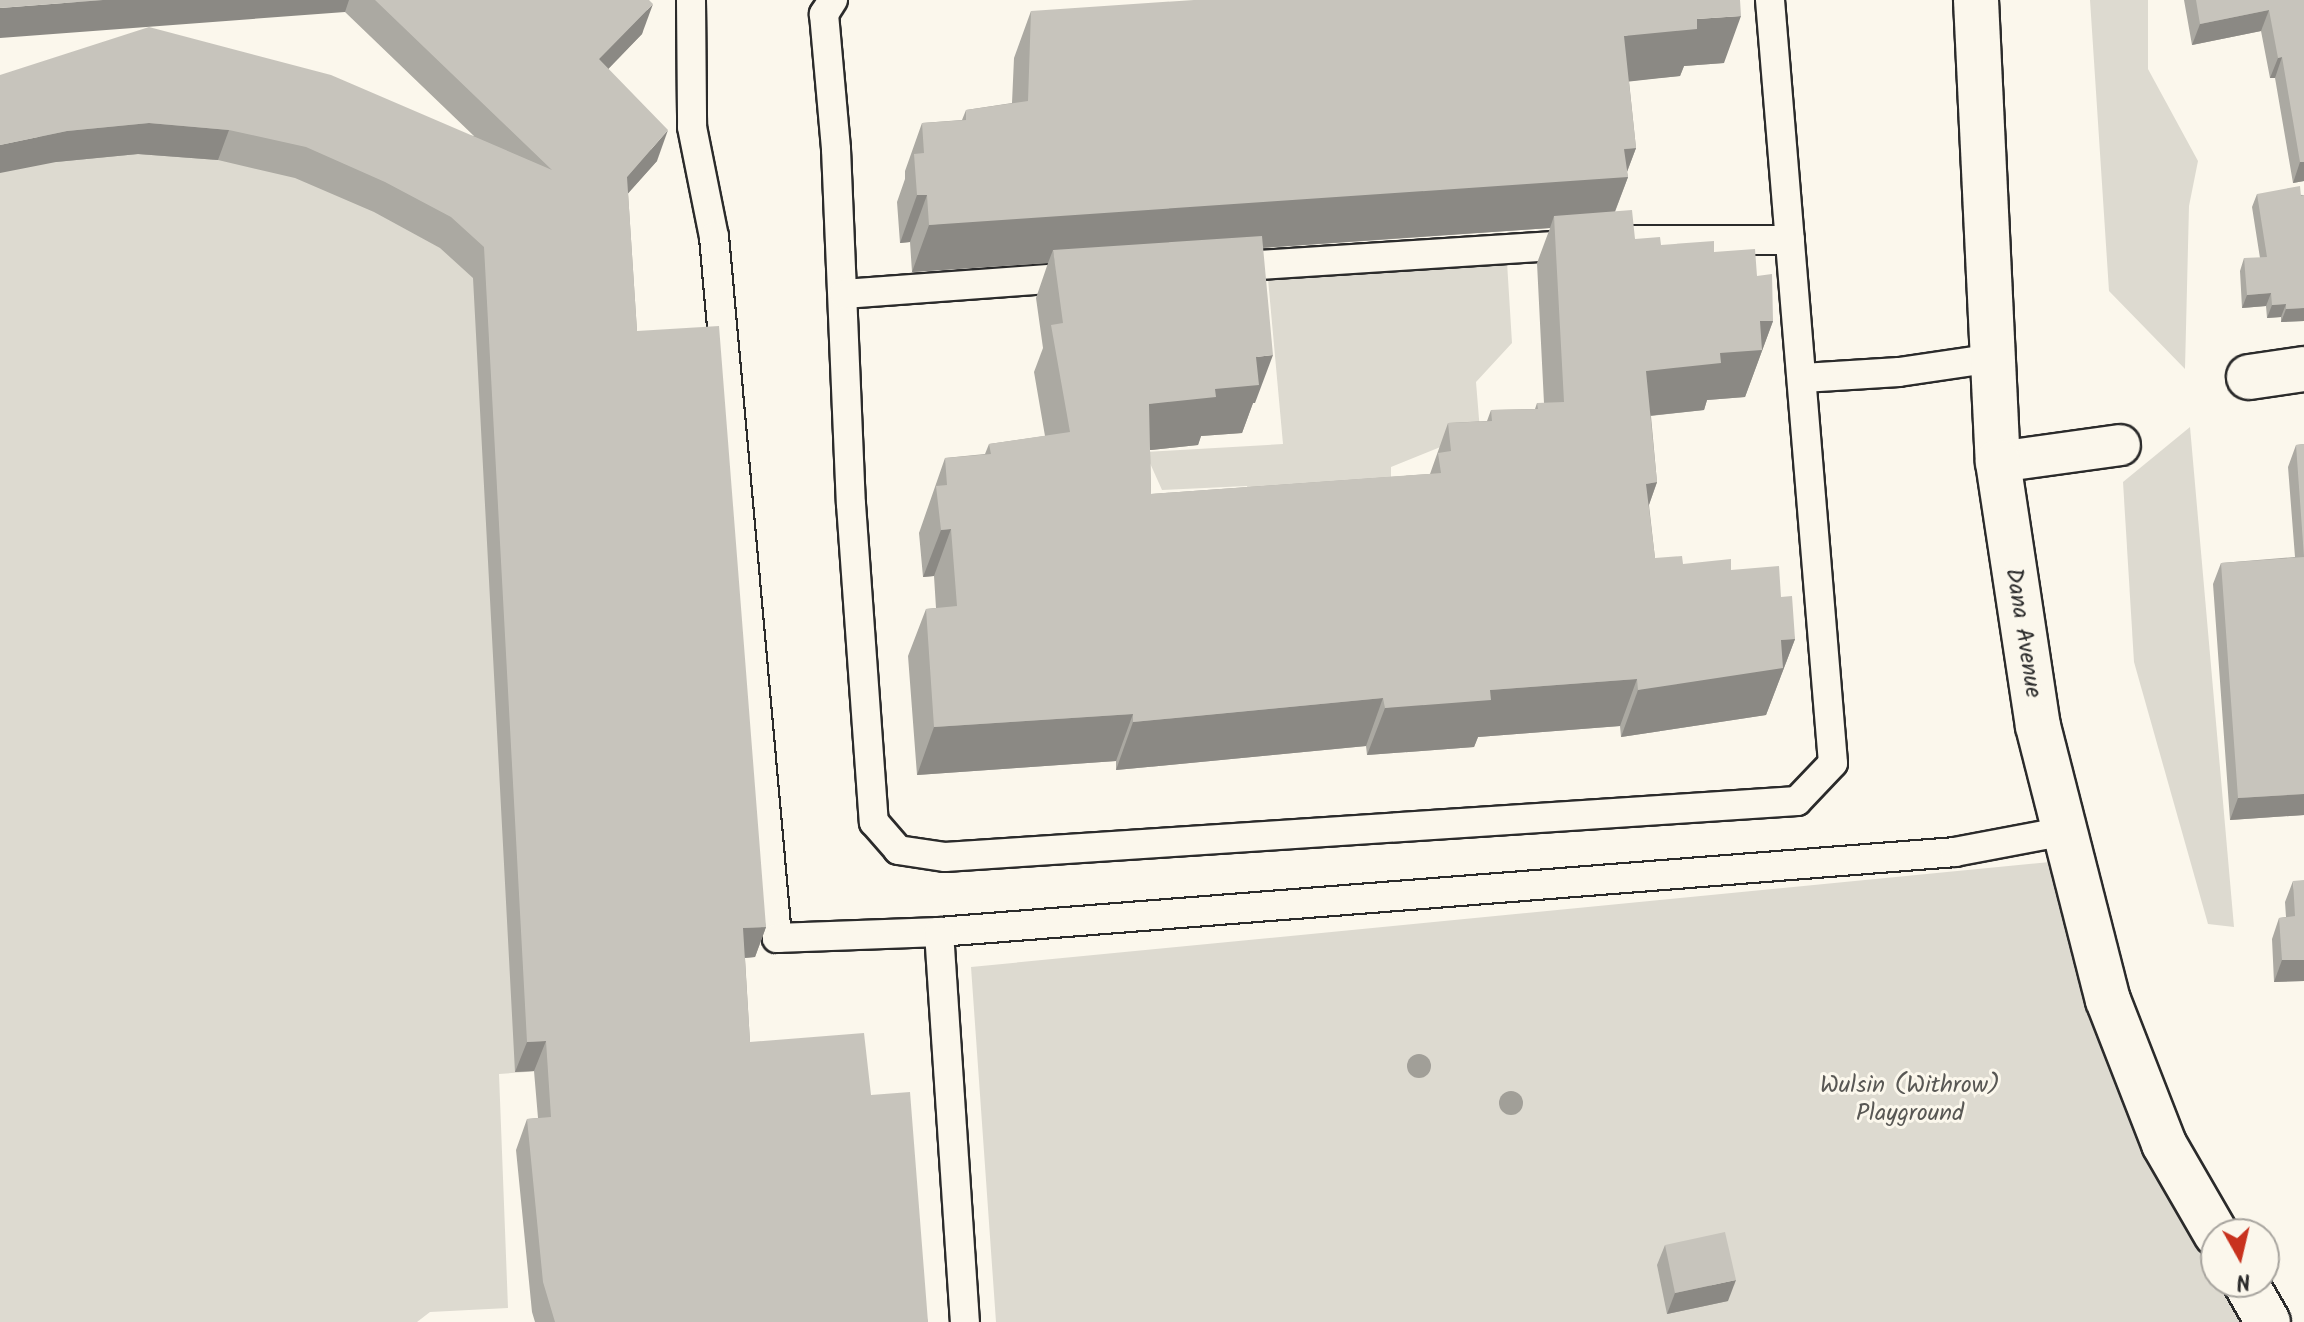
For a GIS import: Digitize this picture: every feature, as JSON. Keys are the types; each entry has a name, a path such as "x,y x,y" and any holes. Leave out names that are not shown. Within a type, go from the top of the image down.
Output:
{"street":[{"name":"Dana Avenue","path":"1976,0 1998,462 2014,593 2061,832 2119,1029 2164,1144 2207,1218"},
{"path":"2249,377 2304,369"},
{"path":"1998,462 2120,445"},
{"path":"2254,1298 2268,1322"}],"lane":[{"path":"691,0 692,127 714,237 777,938 939,932 1955,852 2061,832"},
{"path":"833,0 824,14 844,294 851,504 874,822 898,850 945,857 1797,801 1833,763 1770,0"},
{"path":"1200,269 1640,239 1790,240"},
{"path":"844,294 1112,275"},
{"path":"1803,378 1899,372 1994,358"},
{"path":"939,932 965,1322"}],"green space":[{"path":"2090,0 2148,0 2148,69 2198,161 2189,206 2185,369 2109,291"},
{"path":"0,102 481,188 599,1067 499,1074 508,1308 430,1312 417,1322 0,1322"},
{"path":"1507,262 1512,343 1476,382 1480,431 1391,467 1391,510 1252,523 1247,486 1162,490 1145,452 1283,444 1268,279"},
{"path":"2190,427 2234,927 2208,924 2134,662 2123,482"},
{"name":"Wulsin (Withrow) Playground","path":"2071,860 2210,1218 2200,1218 2200,1298 2254,1298 2268,1322 996,1322 971,967"}],"building":[{"path":"0,0 103,0 0,8"},
{"path":"375,0 649,0 653,4 599,59 668,130 627,177 637,331 719,326 766,927 743,928 750,1042 864,1033 871,1095 910,1092 928,1322 555,1322 543,1282 527,1119 551,1117 546,1041 527,1042 484,247 451,217 385,182 306,147 229,130 149,123 67,131 0,145 0,75 149,27 331,75 552,170"},
{"path":"1194,0 1740,0 1741,16 1697,19 1697,29 1624,36 1636,148 1624,149 1628,177 929,225 927,195 917,195 914,154 924,153 922,123 966,120 966,110 1028,101 1031,11"},
{"path":"2196,0 2304,0 2304,162 2300,162 2282,57 2278,58 2269,10 2200,24"},
{"path":"2300,186 2301,196 2304,195 2304,308 2286,309 2286,304 2272,305 2271,293 2247,295 2244,258 2267,257 2257,194"},
{"path":"1632,210 1635,239 1660,237 1661,245 1714,241 1714,252 1755,249 1757,276 1772,274 1773,321 1760,321 1762,350 1720,353 1721,363 1646,371 1657,482 1646,484 1655,558 1682,556 1683,564 1731,559 1731,570 1779,566 1781,597 1792,596 1795,639 1781,640 1783,668 1638,690 1637,679 1490,690 1491,700 1385,708 1383,698 1133,722 1133,714 934,727 926,609 957,606 951,529 941,530 936,486 947,485 945,458 991,454 989,444 1070,432 1051,325 1063,323 1053,250 1262,236 1273,355 1256,357 1259,385 1215,389 1216,397 1149,404 1151,494 1441,473 1438,453 1451,451 1448,423 1492,421 1491,410 1538,409 1537,403 1564,402 1554,216"},
{"path":"2304,444 2304,557 2296,445"},
{"path":"2304,557 2304,794 2238,798 2221,563"},
{"path":"2304,880 2304,960 2282,960 2279,918 2295,916 2293,881"},
{"path":"1725,1232 1736,1280 1675,1293 1665,1245"}]}
